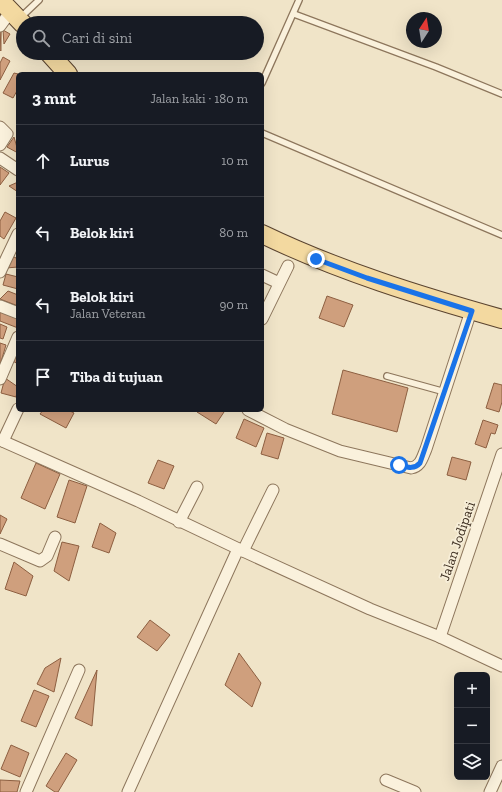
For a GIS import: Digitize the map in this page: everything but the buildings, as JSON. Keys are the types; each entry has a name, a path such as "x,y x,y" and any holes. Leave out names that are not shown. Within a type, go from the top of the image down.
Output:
{"main road":[{"path":"55,60 66,72"},
{"path":"264,235 316,259 367,278 502,320"}],"street":[{"path":"0,26 13,14"},
{"path":"0,127 6,132 7,136 0,145"},
{"path":"0,158 16,169"},
{"path":"0,272 16,238"},
{"path":"264,315 288,266"},
{"path":"264,276 279,283"},
{"path":"0,306 16,313"},
{"path":"252,412 285,429 340,451 411,468 416,467 420,463 472,311"},
{"path":"0,379 16,342"},
{"path":"16,412 2,441 138,501 240,550 370,608 440,637 502,666"},
{"name":"Jalan Jodipati","path":"440,637 502,454"},
{"path":"179,522 197,487"},
{"path":"128,792 240,550 273,490"},
{"path":"0,544 40,561 47,556 55,537"},
{"path":"26,792 79,670"},
{"path":"490,792 502,766"},
{"path":"386,780 415,792"}],"lane":[{"path":"13,14 39,0"},
{"path":"264,80 299,0"},
{"path":"294,14 436,67 502,94"},
{"path":"264,134 502,235"},
{"path":"386,376 444,392"}],"route":[{"path":"316,259 367,278 472,311 420,463 416,467 411,468 399,465"}]}
